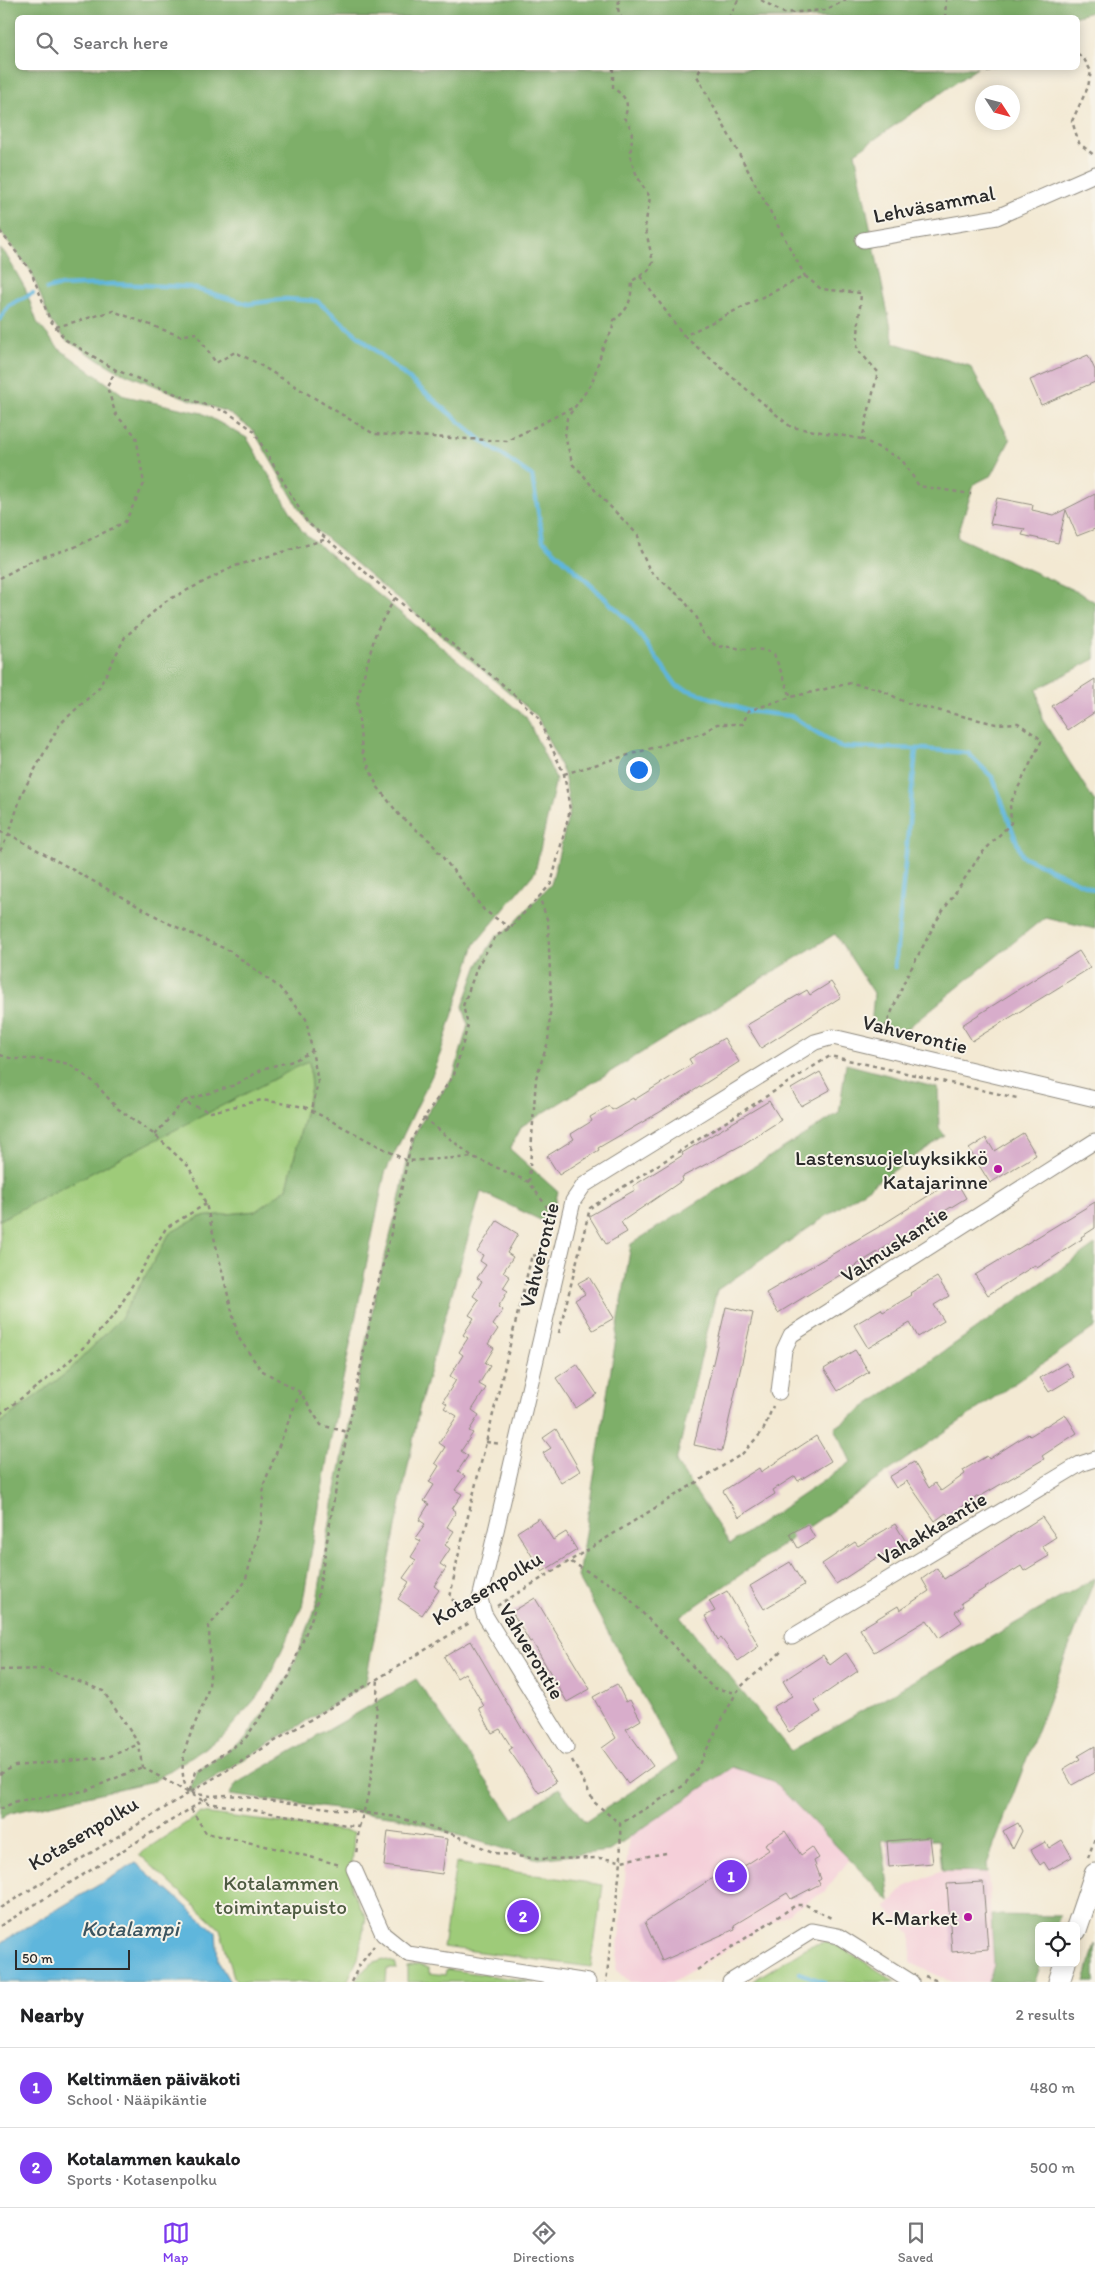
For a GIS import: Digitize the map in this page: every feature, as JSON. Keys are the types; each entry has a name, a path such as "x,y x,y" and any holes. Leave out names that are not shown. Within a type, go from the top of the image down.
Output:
{"street":[{"name":"Lehväsammal","path":"863,240 996,217 1095,174"},
{"name":"Vahverontie","path":"566,1747 485,1614 480,1598 573,1200 584,1185 815,1042 833,1037 1095,1099"},
{"name":"Valmuskantie","path":"779,1392 784,1350 791,1335 1095,1141"},
{"name":"Vahakkaantie","path":"792,1637 1080,1464 1095,1459"},
{"path":"354,1869 383,1934 408,1954 588,1982"},
{"path":"1079,1922 1095,1874"},
{"path":"730,1982 812,1931 838,1936 911,1982"},
{"path":"1059,1982 1064,1967"}],"path":[{"path":"619,0 618,9 620,15"},
{"path":"730,15 738,0"},
{"path":"761,0 784,13 824,10 846,0"},
{"path":"945,15 946,0"},
{"path":"1080,56 1091,71 1088,87 1072,120 1079,143 1095,156"},
{"path":"613,70 613,88 624,95 626,102 627,111 624,118 630,125 633,144 632,164 640,182 650,197 644,227 653,262 648,271 632,281 631,298 624,312 614,320 612,332 604,344 592,383 567,418 565,437 573,465 638,536 640,548 650,570 683,599 697,618 703,634 717,647 728,645 745,649 757,647 774,654 791,697"},
{"path":"700,70 697,76 806,276 821,288 861,293 857,349 878,372 862,439"},
{"path":"0,231 32,271 50,320 66,340 116,370 191,400 227,412 253,430 307,522 395,598 501,683 537,716 564,774 570,810 551,884 510,928 496,936 478,965 463,1006 468,1025 454,1075 412,1139 398,1206 376,1292 347,1432 316,1607 289,1676 245,1739 196,1772 189,1793"},
{"path":"640,276 684,336 792,427 862,439 902,460 919,486 970,494"},
{"path":"684,336 806,276"},
{"path":"56,327 113,312 180,336 196,333 216,363 235,352 255,362 374,434 507,441 575,406"},
{"path":"0,578 33,560 75,547 125,522 144,484 136,436 116,415 107,388 116,370"},
{"path":"0,851 9,834 22,793 60,724 99,688 125,636 166,601 235,566 327,539"},
{"path":"395,598 376,632 357,700 362,751 377,786 400,816 430,841 484,910 510,928"},
{"path":"564,774 703,733 717,724 743,724 748,711 791,697 851,683 879,689 907,703 996,724 1018,723 1042,740 1010,804 1011,823 981,854 937,920 905,980 877,1047"},
{"path":"0,832 9,834 170,924 230,951 279,987 306,1018 318,1082 312,1110"},
{"path":"529,1182 536,1078 548,1042 551,1000 548,922 539,896"},
{"path":"155,1135 183,1102 235,1085 265,1068 293,1061 312,1051"},
{"path":"0,1055 13,1059 43,1059 69,1064 94,1082 117,1108 155,1135 189,1167 206,1204 238,1337 261,1370 300,1392 321,1425 347,1432"},
{"path":"557,1342 590,1208 830,1056 1023,1099"},
{"path":"183,1102 211,1112 262,1100 304,1106 407,1161 473,1157"},
{"path":"424,1118 473,1157 529,1182 552,1214 571,1212"},
{"path":"0,1414 62,1368 94,1337 116,1313 166,1228 206,1204"},
{"path":"495,1599 485,1614 450,1598 457,1562 532,1255 560,1260"},
{"path":"189,1793 182,1779 186,1744 209,1684 208,1626 245,1582 261,1522 264,1484 300,1392"},
{"name":"Kotasenpolku","path":"0,1908 571,1562 742,1454 763,1431 779,1392"},
{"path":"571,1562 622,1591 713,1688 736,1693"},
{"path":"620,1824 683,1786 695,1772 743,1683 778,1656 792,1637"},
{"path":"0,1670 46,1669 103,1692 140,1744 142,1767"},
{"path":"191,1809 206,1833 288,1851 354,1869 360,1826 374,1755 378,1678"},
{"path":"0,1774 16,1766 108,1757 140,1744"},
{"path":"566,1747 594,1802 620,1824 621,1861 606,1982"},
{"path":"142,1767 204,1801 360,1826"},
{"path":"0,1809 17,1801 85,1791 142,1767"},
{"path":"189,1793 211,1796 229,1795 397,1817 452,1834 495,1853 538,1859 599,1858 621,1861 666,1853"},
{"path":"0,1926 211,1796"},
{"path":"351,1982 359,1966 383,1934"}],"shaded area":[{"path":"733,1767 773,1781 850,1859 824,1892 672,1982 630,1982 616,1969 629,1837"},
{"path":"942,1871 988,1872 994,1965 988,1982 952,1982 911,1963 911,1935 886,1907 905,1887"}],"green space":[{"path":"0,0 1095,0 1095,11 1080,15 15,15 15,70 974,70 855,153 894,343 970,366 1010,440 992,475 974,484 957,537 1082,594 1095,602 1095,659 1037,689 1042,719 1095,802 1095,929 1045,917 899,1035 871,1027 874,993 835,934 522,1126 510,1149 558,1192 549,1224 481,1192 420,1405 365,1685 189,1793 196,1772 245,1739 289,1676 316,1607 334,1499 376,1292 412,1139 454,1075 468,1025 463,1006 478,965 496,936 510,928 551,884 570,810 564,774 537,716 307,522 253,430 227,412 191,400 116,370 66,340 50,320 31,271 0,231"},
{"path":"0,249 5,253 25,288 37,322 58,348 125,396 202,413 247,438 302,531 526,717 556,779 535,872 475,944 436,1067 385,1173 330,1443 302,1607 263,1690 223,1736 154,1781 11,1813 0,1818 0,1423 68,1372 121,1318 170,1233 200,1217 256,1211 287,1188 311,1088 309,1061 0,1220"},
{"path":"309,1060 311,1088 287,1188 256,1211 200,1217 170,1233 121,1318 68,1372 0,1423 0,1220"},
{"path":"846,1064 938,1088 939,1128 945,1136 717,1290 676,1462 730,1544 851,1462 835,1428 1095,1245 1095,1327 680,1617 791,1751 1095,1578 987,1864 988,1872 942,1871 939,1840 882,1840 890,1901 773,1781 733,1767 609,1851 538,1859 397,1817 229,1795 237,1783 416,1679 513,1819 559,1788 585,1822 678,1761 578,1577 631,1244 839,1113"},
{"name":"Kotalammen toimintapuisto","path":"201,1813 354,1832 351,1889 366,1917 358,1958 347,1982 238,1982 234,1977 220,1929 139,1854"},
{"path":"456,1863 603,1885 591,1967 443,1947"},
{"path":"991,1915 1060,1916 1058,1922 1035,1922 1035,1967 1040,1967 1035,1982 988,1982 994,1965"},
{"path":"825,1942 843,1948 896,1982 751,1982 809,1946"},
{"path":"1095,1944 1095,1982 1085,1982"},
{"path":"384,1959 395,1963 397,1969 387,1969 386,1982 356,1982 367,1967"},
{"path":"418,1965 429,1968 429,1973 445,1975 446,1969 535,1982 407,1982 407,1967"}],"water":[{"name":"Kotalampi","path":"136,1863 216,1932 218,1961 230,1982 0,1982 0,1943"}],"building":[{"path":"1088,355 1095,370 1095,382 1041,405 1030,380"},
{"path":"1095,494 1095,529 1077,536 1066,510 1058,543 1022,535 1025,529 990,524 997,498 1033,505 1032,510 1054,515"},
{"path":"1095,679 1095,712 1068,730 1052,706"},
{"path":"1079,951 1090,968 972,1041 962,1025"},
{"path":"831,982 841,997 761,1048 747,1025 807,990 810,995"},
{"path":"724,1038 739,1062 660,1112 598,1148 599,1150 559,1175 547,1156 574,1139 571,1134 592,1121 590,1117 609,1106 612,1110 633,1098 634,1100 692,1064 689,1059"},
{"path":"820,1072 830,1090 801,1106 791,1089"},
{"path":"769,1101 781,1120 742,1145 682,1177 683,1180 621,1222 627,1232 606,1244 589,1216 635,1190 633,1186 683,1155 682,1153"},
{"name":"Lastensuojeluyksikkö Katajarinne","path":"1023,1133 1036,1155 990,1183 969,1149 986,1138 994,1151"},
{"path":"955,1179 966,1198 778,1313 766,1293 877,1228"},
{"path":"1095,1202 1095,1228 1081,1237 1082,1239 1037,1268 1035,1265 988,1295 975,1275"},
{"path":"497,1221 518,1234 507,1253 513,1257 503,1272 510,1277 503,1288 508,1291 498,1307 503,1310 493,1325 498,1329 488,1344 494,1348 485,1363 490,1366 479,1384 486,1388 472,1410 479,1415 469,1431 473,1433 461,1451 468,1456 458,1471 465,1476 455,1490 462,1494 452,1509 456,1512 447,1527 454,1531 445,1545 450,1549 440,1564 446,1568 434,1586 439,1590 422,1615 398,1599 409,1582 403,1578 416,1560 411,1557 421,1541 415,1538 425,1524 419,1520 429,1504 424,1501 434,1485 429,1482 439,1466 435,1463 445,1447 439,1443 457,1416 444,1408 447,1404 443,1401 456,1380 450,1376 463,1355 459,1352 468,1338 463,1335 474,1318 469,1315 479,1300 473,1296 482,1281 477,1278 486,1265 480,1261 483,1255 477,1252"},
{"path":"589,1277 614,1318 593,1330 575,1300 585,1294 578,1283"},
{"path":"937,1277 949,1296 934,1305 944,1321 918,1337 910,1323 868,1348 854,1325 881,1309 883,1312 912,1295 910,1293"},
{"path":"726,1307 753,1313 722,1451 694,1445"},
{"path":"855,1350 869,1372 838,1391 824,1369"},
{"path":"1066,1363 1074,1377 1049,1392 1040,1378"},
{"path":"577,1364 597,1394 576,1408 556,1378"},
{"path":"1065,1414 1077,1433 1042,1456 1044,1459 978,1496 949,1516 946,1513 935,1521 907,1481 896,1488 889,1477 914,1462 929,1488 935,1483 941,1491 965,1474 963,1470 987,1456 989,1459 1028,1434 1030,1436"},
{"path":"556,1429 580,1471 561,1483 543,1453 551,1448 543,1438"},
{"path":"816,1436 831,1461 798,1481 795,1476 773,1490 775,1494 739,1517 723,1491 759,1468 761,1472"},
{"path":"1042,1517 1056,1537 1042,1546 1049,1556 1024,1571 1021,1566 961,1603 963,1606 955,1612 962,1622 939,1638 927,1620 874,1652 860,1629 898,1606 900,1610 929,1591 922,1579 937,1568 944,1579"},
{"path":"539,1518 553,1540 566,1532 577,1550 542,1572 517,1532"},
{"path":"807,1524 815,1538 798,1548 790,1534"},
{"path":"895,1524 908,1545 885,1559 882,1554 836,1584 822,1564 855,1542 858,1546"},
{"path":"790,1562 804,1585 764,1609 750,1586"},
{"path":"727,1591 759,1646 738,1661 721,1638 718,1640 705,1616 715,1611 709,1601"},
{"path":"535,1598 590,1689 567,1702 532,1641 530,1642 512,1612"},
{"path":"471,1641 524,1732 556,1782 539,1793 509,1750 512,1748 500,1729 492,1733 479,1708 484,1706 465,1673 457,1678 444,1657"},
{"path":"846,1653 858,1671 814,1701 821,1712 789,1732 773,1707 792,1696 783,1681 823,1655 830,1665"},
{"path":"617,1684 626,1702 630,1700 641,1720 626,1729 653,1766 628,1784 602,1748 616,1738 593,1697"},
{"path":"1095,1746 1095,1772 1072,1785 1063,1769 1080,1759 1078,1756"},
{"path":"1018,1823 1022,1831 1013,1849 1003,1831"},
{"path":"388,1831 447,1839 442,1874 384,1866"},
{"path":"785,1831 801,1855 812,1847 819,1858 814,1861 821,1879 818,1881 820,1884 791,1899 787,1893 734,1925 735,1929 662,1961 645,1922 731,1866 735,1872 769,1850 765,1844"},
{"path":"930,1837 933,1863 889,1867 887,1841"},
{"path":"1062,1840 1072,1857 1049,1870 1044,1862 1040,1865 1031,1850 1045,1842 1049,1848"},
{"name":"K-Market","path":"983,1882 988,1949 952,1952 947,1884"}],"waterway":[{"path":"47,289 57,286 113,284 189,287 248,304 286,299 317,301 481,440 532,476 543,540 631,623 677,686 748,711 791,716 840,747 923,749 968,753 993,778 1022,856 1095,890"},
{"path":"0,319 9,305 33,293"},
{"path":"895,967 916,749"},
{"path":"799,1973 824,1982"}],"place":[{"name":"Lastensuojeluyksikkö Katajarinne","path":"998,1169"},
{"name":"Keltinmäen päiväkoti","path":"731,1876"},
{"name":"Kotalammen kaukalo","path":"523,1916"},
{"name":"K-Market","path":"968,1917"}]}
